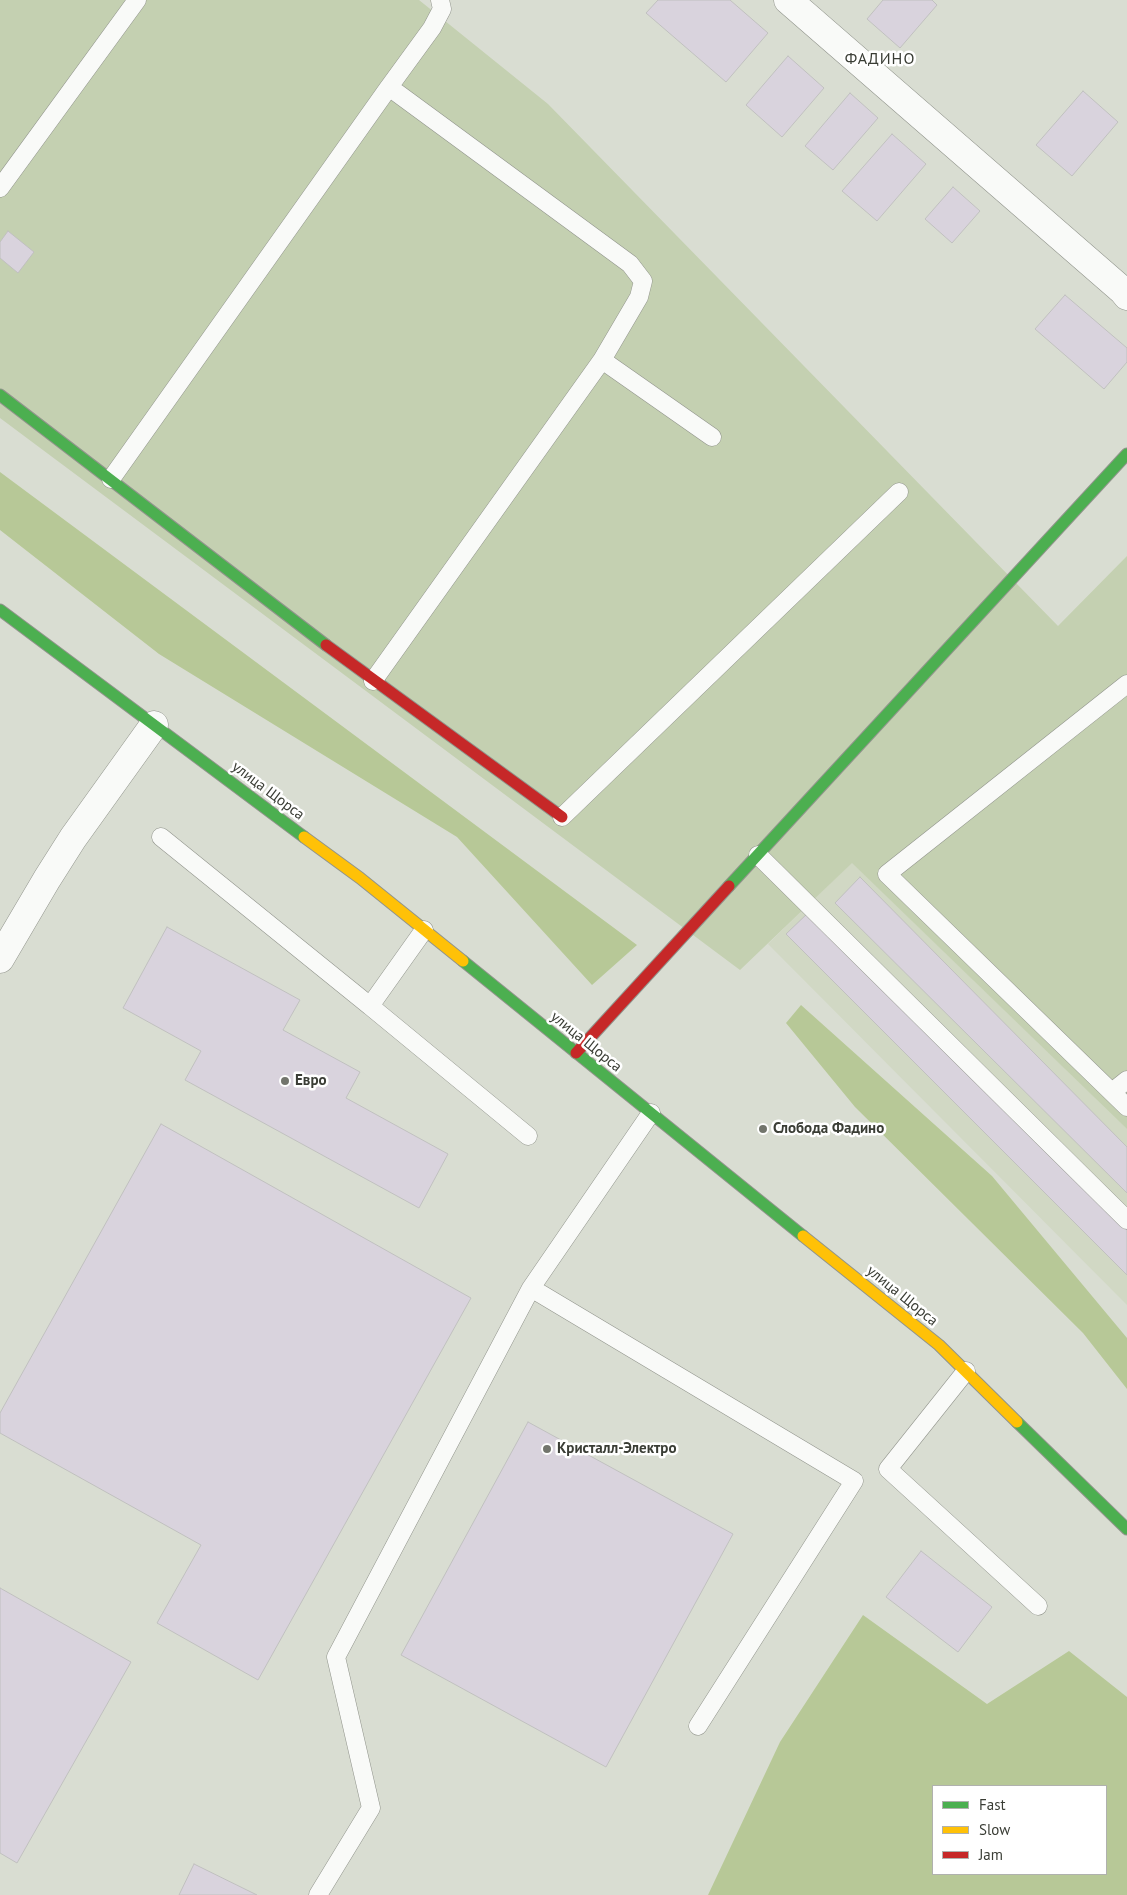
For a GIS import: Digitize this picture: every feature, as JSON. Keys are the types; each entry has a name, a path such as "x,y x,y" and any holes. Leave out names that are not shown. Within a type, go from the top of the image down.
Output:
{"street":[{"path":"788,0 1116,284 1127,296"},
{"path":"0,395 373,681 562,817"},
{"path":"576,1053 1127,454"},
{"name":"улица Щорса","path":"0,610 360,878 939,1345 1127,1529"},
{"path":"0,959 73,838 154,725"}],"lane":[{"path":"0,188 137,0"},
{"path":"111,479 432,28 442,9 440,0"},
{"path":"373,681 602,360 639,297 643,281 630,264 389,86"},
{"path":"602,360 712,437"},
{"path":"562,817 899,492"},
{"path":"1127,684 887,874 1127,1107"},
{"path":"161,837 528,1136"},
{"path":"758,855 1127,1220"},
{"path":"370,1006 424,930"},
{"path":"1112,1092 1127,1080"},
{"path":"318,1895 371,1808 336,1657 531,1288 651,1113"},
{"path":"531,1288 854,1481 698,1726"},
{"path":"966,1371 888,1469 1038,1606"}],"shaded area":[{"path":"0,0 419,0 548,104 1058,626 1127,556 1127,1129 852,863 740,970 0,418"},
{"path":"852,862 1127,1129 1127,1305 768,944"}],"green space":[{"path":"0,472 637,945 592,985 457,837 159,654 0,530"},
{"path":"801,1005 992,1176 1127,1338 1127,1389 1083,1333 855,1107 786,1023"},
{"path":"863,1615 987,1704 1069,1651 1127,1697 1127,1895 708,1895 780,1742"}],"building":[{"path":"658,0 730,0 768,33 726,82 646,13"},
{"path":"883,0 932,0 937,5 900,48 867,19"},
{"path":"788,56 824,88 782,137 746,105"},
{"path":"1083,91 1118,122 1072,176 1036,145"},
{"path":"850,93 878,118 833,170 805,146"},
{"path":"892,134 926,164 877,221 842,191"},
{"path":"953,187 980,211 952,243 925,219"},
{"path":"8,231 34,252 18,273 0,258 0,242"},
{"path":"1065,295 1127,348 1127,362 1104,389 1035,329"},
{"path":"860,877 1127,1147 1127,1193 835,903"},
{"path":"809,912 1127,1230 1127,1275 786,934"},
{"path":"167,927 300,1000 283,1030 360,1072 346,1098 448,1154 419,1208 185,1080 201,1051 123,1008"},
{"path":"161,1124 471,1298 258,1680 157,1623 201,1545 0,1433 0,1413"},
{"path":"528,1422 733,1534 606,1767 401,1655"},
{"path":"921,1551 992,1607 958,1652 886,1597"},
{"path":"0,1588 131,1662 17,1863 0,1853"},
{"path":"194,1864 257,1895 179,1895"}],"traffic: fast":[{"path":"0,395 326,645"},
{"path":"729,886 1127,454"},
{"path":"0,610 304,837"},
{"path":"463,961 803,1236"},
{"path":"1017,1422 1127,1529"}],"traffic: slow":[{"path":"304,837 360,878 463,961"},
{"path":"803,1236 939,1345 1017,1422"}],"traffic: jam":[{"path":"326,645 562,817"},
{"path":"576,1053 729,886"}],"place":[{"name":"Евро","path":"285,1081"},
{"name":"Слобода Фадино","path":"763,1129"},
{"name":"Кристалл-Электро","path":"547,1449"}],"district":[{"name":"ФАДИНО","path":"880,59"}]}
